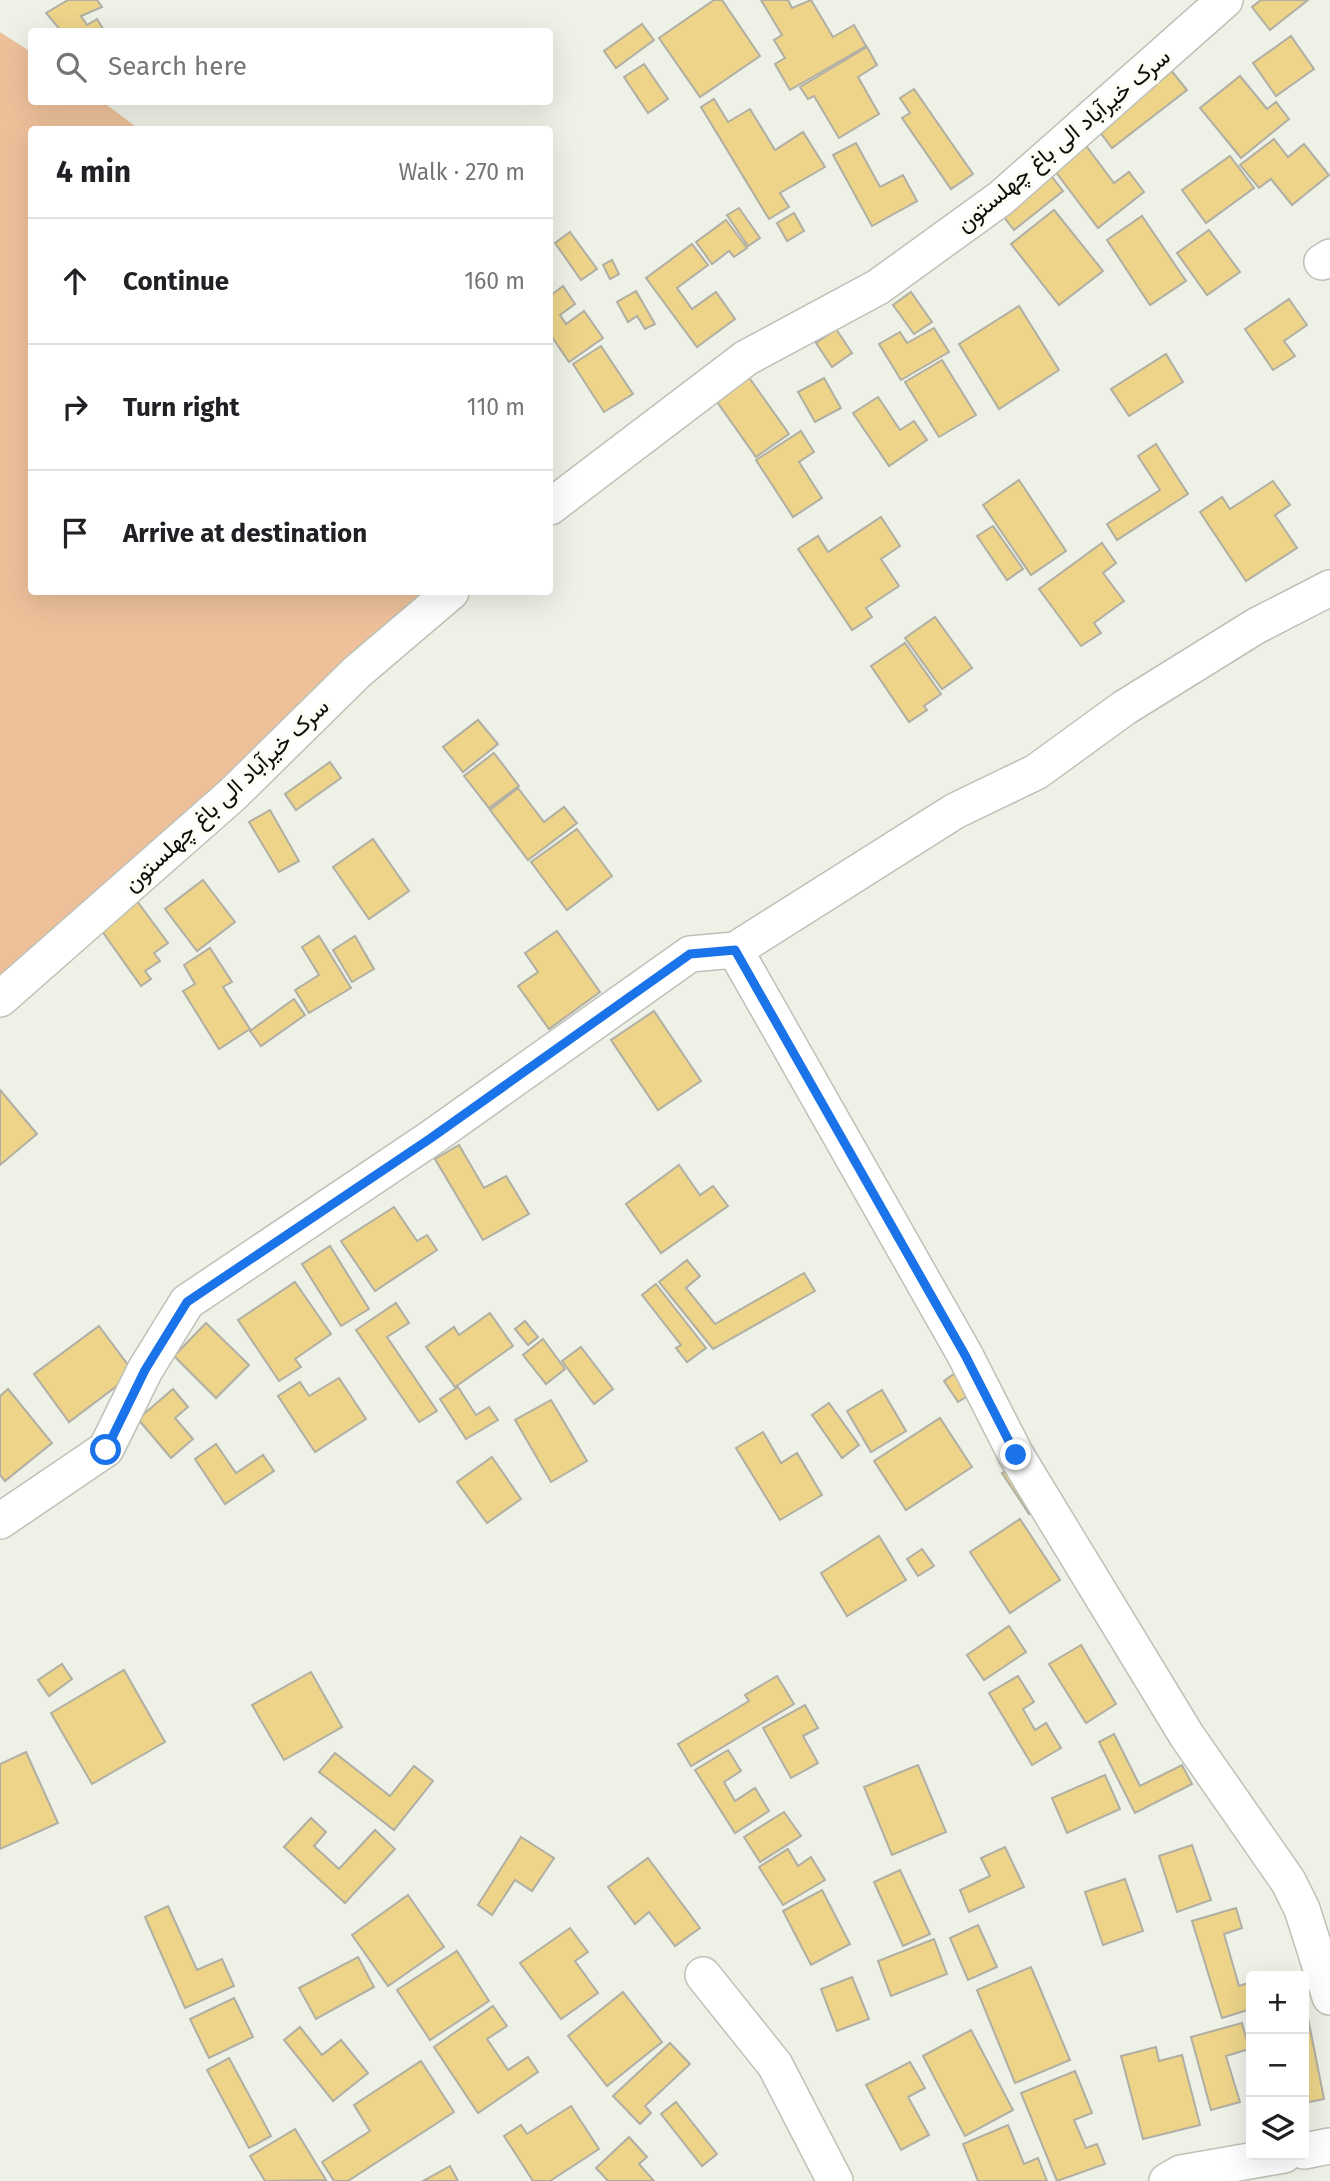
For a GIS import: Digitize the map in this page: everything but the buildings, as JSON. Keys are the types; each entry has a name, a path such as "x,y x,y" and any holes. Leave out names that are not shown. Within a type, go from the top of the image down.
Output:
{"street":[{"name":"سرک خیرآباد الی باغ چهلستون","path":"553,505 746,358 878,287 1001,198 1225,0"},
{"path":"0,1521 106,1450 145,1370 187,1302 431,1138 690,954 735,950 955,811 1036,772 1124,708 1256,626 1330,589"},
{"name":"سرک خیرآباد الی باغ چهلستون","path":"0,999 232,794 357,672 447,595"},
{"path":"735,950 965,1355 1016,1455 1187,1736 1288,1881 1301,1909 1330,1997"},
{"path":"704,1975 775,2065 835,2181"},
{"path":"1309,2150 1330,2146"},
{"path":"1167,2181 1181,2174 1257,2160"}],"shaded area":[{"path":"0,32 28,50 28,105 107,105 135,126 28,126 28,595 448,595 0,999"}],"route":[{"path":"106,1450 145,1370 187,1302 431,1138 690,954 735,950 965,1355 1016,1455"}]}
